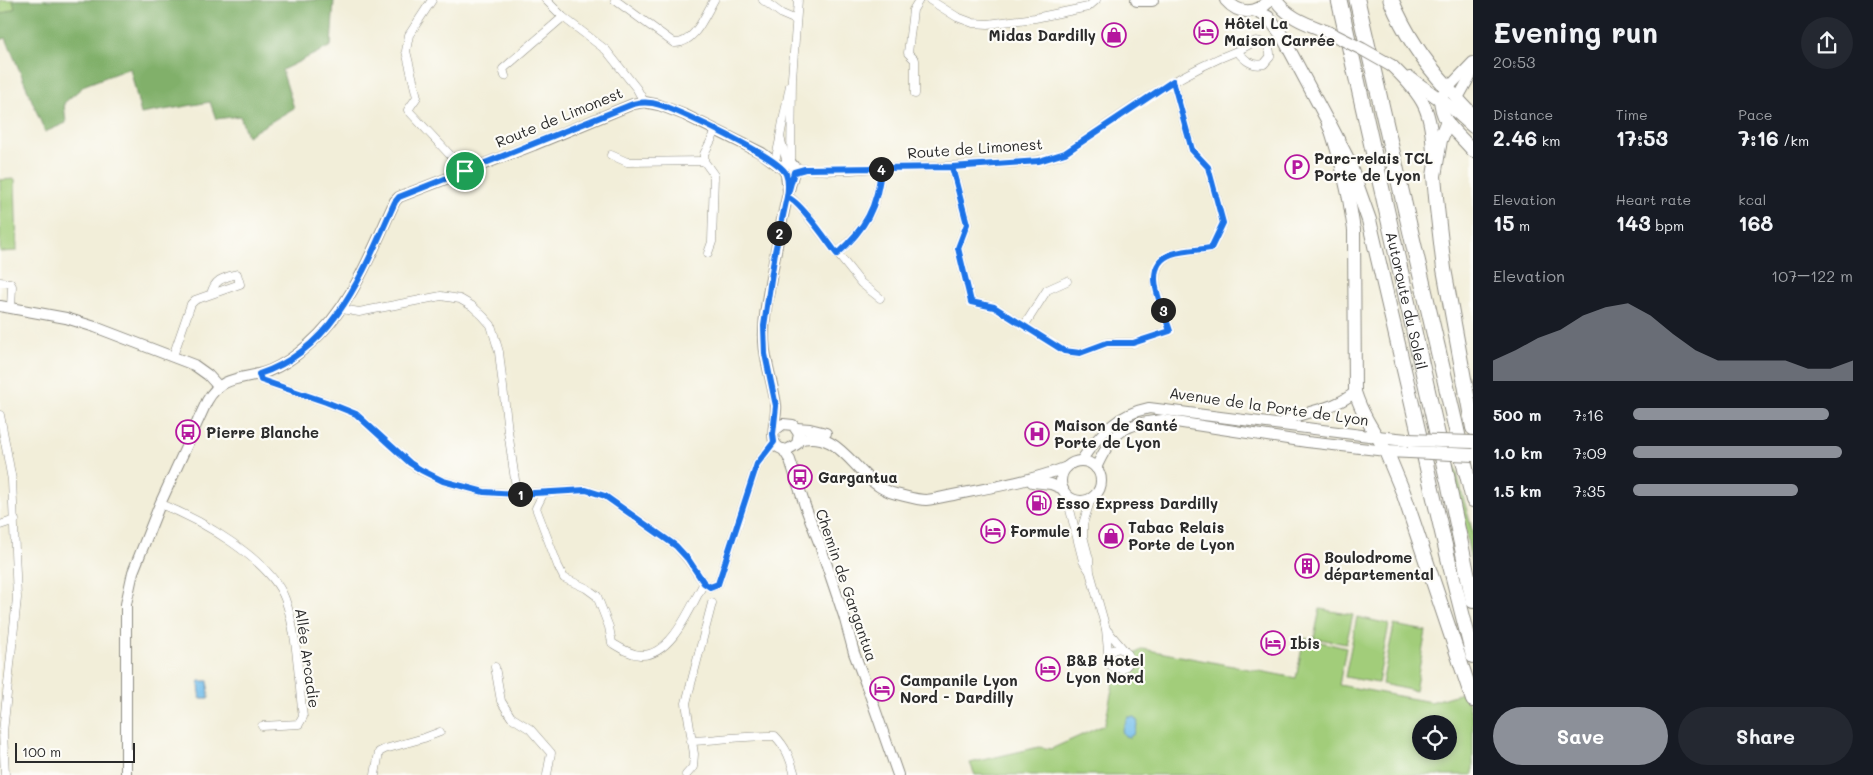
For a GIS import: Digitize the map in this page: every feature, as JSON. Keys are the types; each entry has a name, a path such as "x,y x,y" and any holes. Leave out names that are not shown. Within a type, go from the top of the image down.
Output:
{"highway":[{"name":"Autoroute du Soleil","path":"1339,0 1447,477 1473,601"},
{"name":"Autoroute du Soleil","path":"1357,0 1473,500"},
{"path":"1392,0 1412,45 1449,98"},
{"path":"1447,123 1440,140 1434,176 1444,269 1473,428"},
{"path":"1329,124 1348,160 1360,190 1377,249 1433,493 1473,656"},
{"path":"1386,451 1403,492 1473,700"}],"main road":[{"path":"1136,0 1152,0"},
{"path":"1226,0 1239,10 1248,12 1256,11 1270,0"},
{"path":"1276,0 1287,13 1296,19 1362,49 1449,98 1473,115"},
{"path":"1256,11 1268,18 1281,34 1329,124 1346,181 1354,230 1355,392 1363,413 1386,451"},
{"path":"1392,66 1408,82 1424,103 1431,125 1434,176"},
{"path":"1449,98 1447,123 1473,151"},
{"path":"1449,98 1473,127"},
{"name":"Avenue de la Porte de Lyon","path":"1377,437 1408,446 1473,455"},
{"name":"Avenue de la Porte de Lyon","path":"1386,451 1408,446 1473,442"}],"street":[{"path":"432,0 409,35 406,51 417,97 408,110 465,171"},
{"path":"546,0 606,50 638,89 644,102"},
{"path":"615,0 674,43 680,44 692,35 714,0"},
{"path":"763,0 782,14 796,20"},
{"path":"779,447 774,431 776,406 765,354 764,326 775,252 791,168 792,78 798,0"},
{"path":"915,94 915,60 908,53 913,10 919,0"},
{"path":"930,0 943,10 977,24 994,24 1035,18 1088,6 1096,0"},
{"path":"505,76 503,69 563,16"},
{"name":"Route de Limonest","path":"219,386 226,381 259,374 285,363 326,329 342,309 399,197 633,104 644,102 659,105 685,115 791,168 952,167 1032,162 1065,153 1173,81 1236,51"},
{"path":"1449,98 1473,62"},
{"path":"1449,98 1473,71"},
{"path":"776,157 787,95 792,78"},
{"path":"952,167 967,224 958,248 971,302 994,307 1064,351 1080,353 1107,343 1133,343 1170,331 1153,280 1157,265 1171,254 1211,248 1223,223 1208,167 1192,150 1173,81"},
{"path":"708,253 712,242 714,175 704,162 704,154 716,131"},
{"path":"780,137 791,168"},
{"name":"Route de Limonest","path":"762,153 776,157 791,168"},
{"path":"611,156 627,162 704,162"},
{"path":"837,254 854,238 868,218 876,200 881,168"},
{"path":"787,194 801,208 861,283 880,298"},
{"path":"0,282 7,282 12,286 11,308"},
{"path":"1024,326 1046,290 1067,282"},
{"path":"173,356 191,304 195,300 211,294"},
{"path":"342,309 359,312 441,296 460,299 472,306 483,316 491,325 499,352 517,494"},
{"path":"0,306 85,323 201,368 219,386 207,401 160,504 133,572 126,604 126,775"},
{"path":"259,374 261,380 356,414 410,463 432,476 462,487 484,492 517,494 586,490 605,496 676,546 688,559 704,583 710,587 718,584 757,464 779,447"},
{"path":"1277,424 1284,420 1335,405 1346,400 1355,392"},
{"path":"776,406 799,434 790,460"},
{"name":"Avenue de la Porte de Lyon","path":"1081,461 1111,425 1125,415 1149,408 1377,437"},
{"path":"0,415 12,480 17,598 3,732 5,775"},
{"name":"Avenue de la Porte de Lyon","path":"1096,468 1109,443 1119,432 1131,425 1145,421 1163,420 1386,451"},
{"path":"774,431 782,424 810,429 834,438 845,449 852,462"},
{"path":"779,447 787,450 797,443 815,437 827,441 837,447 870,481 893,494 925,500 1016,483 1043,476 1081,461 1092,464 1101,478 1101,484 1097,493 1091,498 1078,501 1065,492 1043,483 1016,483"},
{"name":"Chemin de Gargantua","path":"779,447 790,460 841,607 854,653 898,775"},
{"path":"1067,467 1062,478 1065,492 1083,561 1090,572"},
{"path":"544,492 536,508 564,578 586,588 597,596 609,627 612,643 625,651 641,655 657,650 671,638 688,616 704,583"},
{"path":"1091,498 1082,524 1090,572 1106,629 1109,662 1113,668 1123,668 1129,661 1128,654 1106,629"},
{"name":"Allée Arcadie","path":"160,504 206,525 261,565 276,580 285,598 292,621 303,716 300,724 262,726"},
{"path":"0,525 15,520"},
{"path":"686,775 693,767 694,754 686,703 712,604"},
{"path":"1109,655 1117,648 1124,650"},
{"path":"495,667 501,701 506,709 512,718 530,729 551,753 547,775"},
{"path":"375,775 379,752 440,732"},
{"path":"691,741 775,736 784,745 790,757 795,775"}],"green space":[{"path":"0,0 13,0 15,8 0,15"},
{"path":"13,0 334,0 331,46 282,70 294,108 247,136 240,116 216,119 210,102 141,114 130,68 85,85 64,103 66,123 45,132 6,38 0,40 0,15 15,8"},
{"path":"15,179 17,251 0,252 0,180"},
{"path":"1453,466 1455,466 1473,534 1473,571"},
{"path":"1320,609 1353,615 1346,644 1314,638"},
{"path":"1357,617 1389,624 1378,683 1345,677"},
{"path":"1394,625 1426,631 1415,691 1382,684"},
{"path":"1304,638 1346,648 1339,685 1431,702 1465,692 1473,720 1473,775 975,775 970,763 1039,747 1051,749 1104,725 1116,669 1126,667 1129,657 1143,649 1296,678"}],"water":[{"path":"199,681 208,681 209,698 200,698"},
{"path":"1128,717 1134,717 1138,722 1134,734 1129,737 1125,736 1122,731"}],"place":[{"name":"Hôtel La Maison Carrée","path":"1206,32"},
{"name":"Midas Dardilly","path":"1114,35"},
{"name":"Parc-relais TCL Porte de Lyon","path":"1297,167"},
{"name":"Pierre Blanche","path":"188,432"},
{"name":"Maison de Santé Porte de Lyon","path":"1037,434"},
{"name":"Gargantua","path":"800,477"},
{"name":"Esso Express Dardilly","path":"1039,503"},
{"name":"Formule 1","path":"993,531"},
{"name":"Tabac Relais Porte de Lyon","path":"1111,536"},
{"name":"Boulodrome départemental","path":"1307,566"},
{"name":"Ibis","path":"1273,643"},
{"name":"B&B Hotel Lyon Nord","path":"1048,669"},
{"name":"Campanile Lyon Nord - Dardilly","path":"882,689"}],"route":[{"path":"465,171 399,197 342,309 326,329 307,346 285,363 259,374 261,380 356,414 366,421 410,463 443,481 484,492 517,494 586,490 605,496 676,546 688,559 704,583 710,587 718,584 757,464 764,458 774,442 776,406 765,354 765,310 788,190 794,178 794,172 805,169 952,167 967,224 958,248 971,302 994,307 1064,351 1080,353 1107,343 1133,343 1170,331 1153,280 1157,265 1171,254 1211,248 1223,223 1208,167 1192,150 1173,81 1065,153 1052,158 1039,161 952,167 881,168 876,200 868,218 854,238 837,254 801,208 792,198 787,197 788,190 786,174 783,169 762,153 685,115 659,105 644,102 633,104 465,171"}]}
